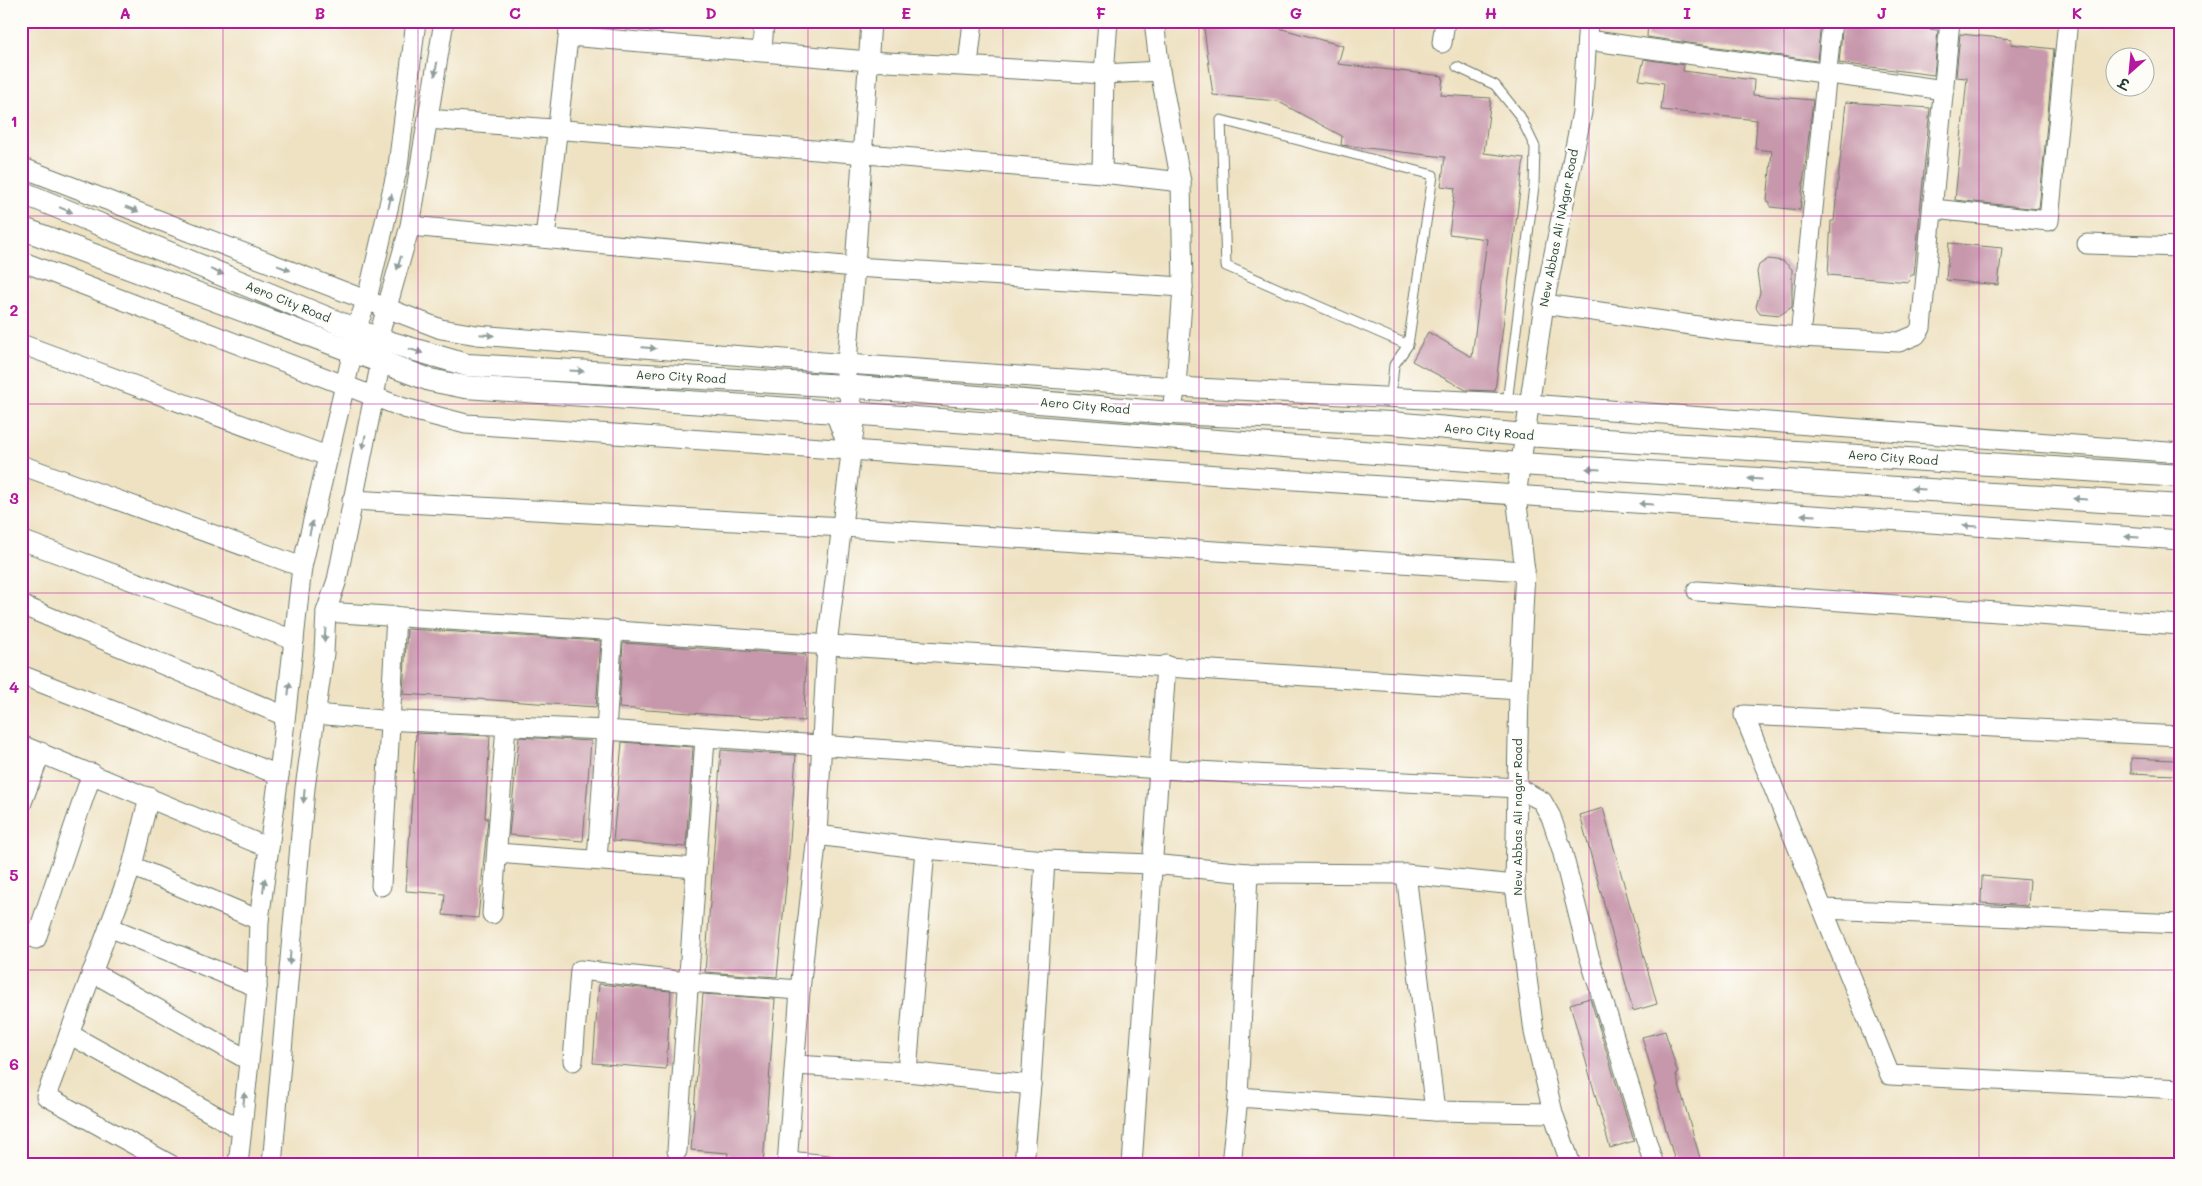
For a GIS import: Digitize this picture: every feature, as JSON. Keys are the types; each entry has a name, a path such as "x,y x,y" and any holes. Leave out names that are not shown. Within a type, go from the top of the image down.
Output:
{"street":[{"path":"238,1165 240,1129 256,987 259,920 279,775 302,567 398,166 416,21"},
{"path":"272,1165 305,788 316,714 326,612 337,580 381,362 378,339 410,226 444,21"},
{"path":"762,51 764,21"},
{"path":"828,1165 787,1163 796,1065 800,990 816,835 828,644 852,452 846,413 846,375 871,21"},
{"path":"968,65 972,21"},
{"path":"1102,173 1104,74 1108,21"},
{"path":"1154,21 1160,71 1181,182 1183,287 1176,386 1171,413"},
{"path":"1442,43 1445,21"},
{"name":"New Abbas Ali NAgar Road","path":"1521,464 1544,304 1582,112 1588,21"},
{"path":"1800,337 1832,21"},
{"path":"1544,304 1733,331 1800,337 1899,342 1916,335 1921,328 1950,21"},
{"path":"545,238 556,129 569,29 869,61 1104,74 1160,71"},
{"path":"1933,208 2049,221 2067,30"},
{"path":"1587,40 1944,90"},
{"path":"428,119 1102,173 1181,182"},
{"path":"21,167 441,329 477,335 846,375 1176,386 1529,404 2181,453"},
{"name":"Aero City Road","path":"21,192 355,341 381,362 430,380 465,387 846,413 1521,464 2181,506"},
{"path":"410,226 855,267 1183,287"},
{"name":"Aero City Road","path":"21,228 355,341 378,339 467,365 846,375 1171,413 1392,424 1525,435 2181,476"},
{"path":"2087,244 2181,247"},
{"path":"21,261 435,418 466,424 852,452 2181,540"},
{"path":"21,344 328,456"},
{"name":"New Abbas Ali nagar Road","path":"1521,464 1516,496 1525,571 1519,690 1515,885 1534,1032 1553,1113 1571,1165"},
{"path":"21,465 302,567"},
{"path":"352,500 843,527 1525,571"},
{"path":"21,540 294,640"},
{"path":"1697,591 2181,625"},
{"path":"21,605 286,716"},
{"path":"326,612 1166,665 1519,690"},
{"path":"381,886 392,720 396,616"},
{"path":"598,860 612,629"},
{"path":"1132,1165 1166,665"},
{"path":"21,675 279,775"},
{"path":"316,714 392,720 605,730 821,747 1160,769 1518,788 1542,801 1551,817 1562,850 1586,949 1654,1165"},
{"path":"2181,736 1744,716 1890,1075 2181,1089"},
{"path":"492,914 506,725"},
{"path":"677,1151 705,738"},
{"path":"21,745 269,848"},
{"path":"21,805 41,752"},
{"path":"21,928 36,939 92,774"},
{"path":"149,797 132,866 46,1096 171,1165"},
{"path":"816,835 925,849 1045,860 1152,864 1248,872 1406,874 1515,885"},
{"path":"907,1072 925,849"},
{"path":"497,853 696,868"},
{"path":"1024,1165 1032,1084 1045,860"},
{"path":"132,866 259,920"},
{"path":"1231,1165 1238,1097 1248,872"},
{"path":"1406,874 1434,1111"},
{"path":"1823,909 2181,924"},
{"path":"109,927 256,987"},
{"path":"574,1061 580,970 688,982 800,990"},
{"path":"92,972 248,1060"},
{"path":"69,1034 240,1129"},
{"path":"796,1065 907,1072 1032,1084"},
{"path":"1238,1097 1434,1111 1553,1113"}],"lane":[{"path":"1457,67 1495,85 1520,116 1535,147 1534,186 1507,403"},
{"path":"1391,396 1394,365 1408,345 1433,175 1221,120 1226,266 1408,345"}],"building":[{"path":"1203,21 1254,21 1343,46 1338,64 1443,76 1441,95 1491,98 1484,153 1524,158 1495,391 1466,390 1412,361 1428,332 1472,357 1487,239 1449,234 1455,188 1441,186 1445,157 1341,145 1342,136 1277,101 1213,95"},
{"path":"1648,21 1821,21 1817,61 1647,37"},
{"path":"1843,21 1884,21 1884,25 1938,30 1934,75 1839,63"},
{"path":"1960,34 2012,39 2011,44 2054,49 2039,209 1955,200 1967,78 1956,77"},
{"path":"1644,59 1684,65 1683,71 1754,80 1753,95 1813,100 1800,210 1770,207 1770,202 1767,201 1772,151 1755,149 1757,120 1661,110 1664,83 1639,80"},
{"path":"1846,102 1930,108 1914,275 1910,275 1909,282 1828,275 1831,221 1834,221"},
{"path":"1949,243 2002,248 1998,285 1946,280"},
{"path":"1768,259 1783,261 1792,269 1792,307 1780,315 1760,313 1756,307 1760,292 1757,272 1759,265"},
{"path":"407,629 601,641 596,707 403,694"},
{"path":"623,643 806,655 804,721 619,708"},
{"path":"416,733 490,736 485,818 488,818 478,918 443,915 445,894 406,891"},
{"path":"519,737 591,741 583,841 509,835"},
{"path":"622,742 693,747 686,847 613,841"},
{"path":"721,750 796,755 789,855 777,977 705,972"},
{"path":"2131,758 2175,760 2175,775 2131,773"},
{"path":"1603,808 1657,1004 1633,1011 1580,815"},
{"path":"1982,876 2030,880 2028,906 1981,903"},
{"path":"599,984 671,991 666,1069 593,1063"},
{"path":"703,994 775,999 763,1165 727,1165 728,1153 691,1150"},
{"path":"1590,998 1634,1141 1610,1148 1570,1004"},
{"path":"1665,1031 1702,1165 1676,1165 1654,1087 1656,1086 1642,1037"}]}
